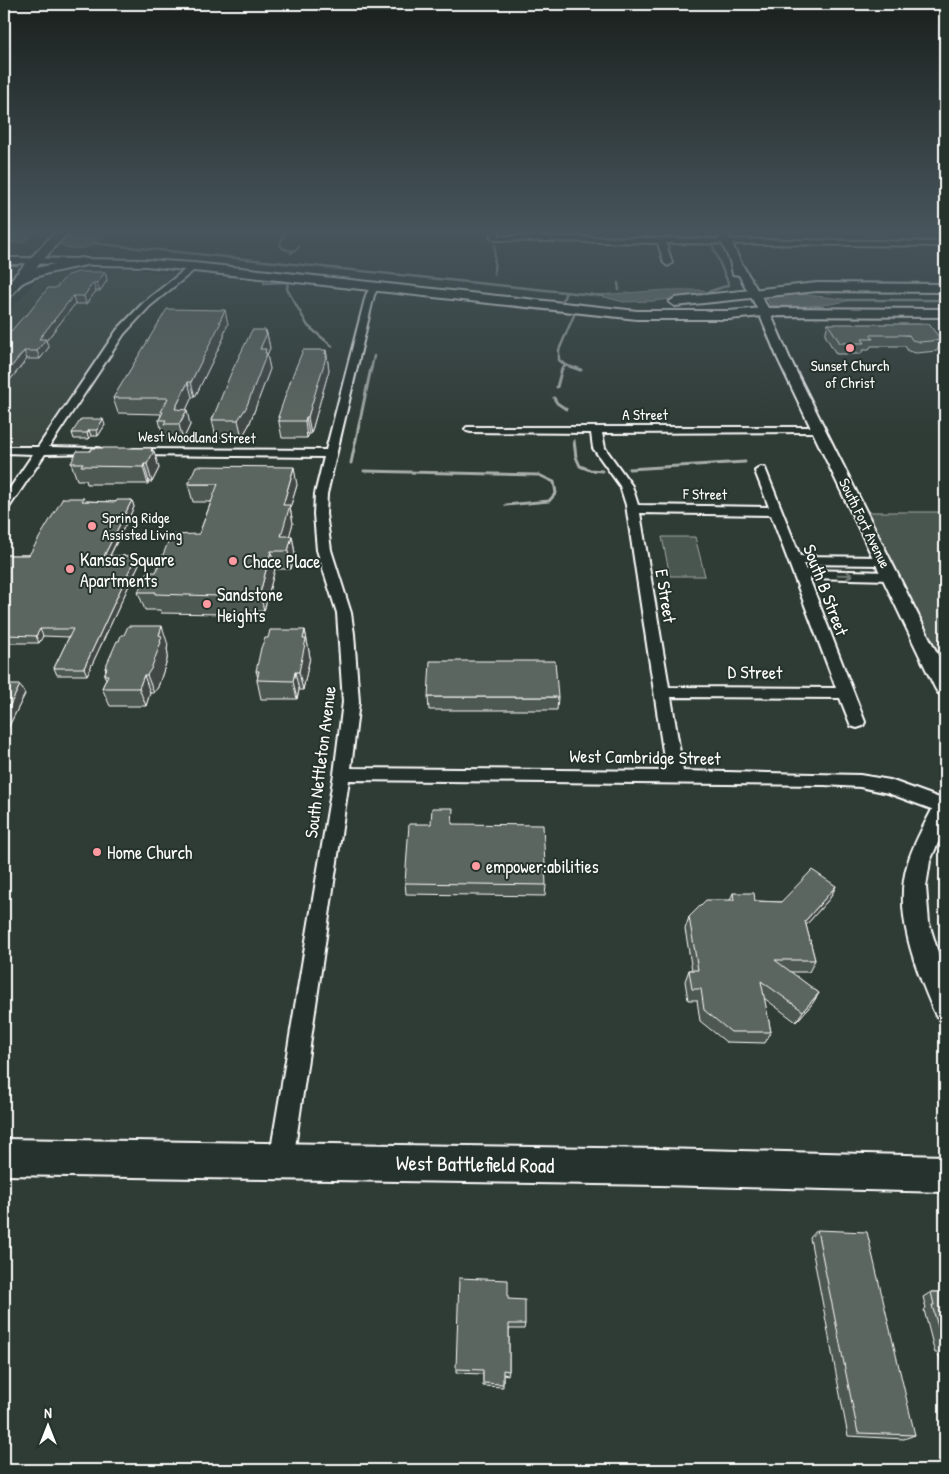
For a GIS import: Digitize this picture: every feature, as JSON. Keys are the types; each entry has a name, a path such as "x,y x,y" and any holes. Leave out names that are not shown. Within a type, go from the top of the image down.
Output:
{"main road":[{"path":"496,299 637,315 758,312 945,313"},
{"path":"564,306 611,308 705,299"},
{"name":"West Battlefield Road","path":"4,1157 659,1167 945,1174"}],"street":[{"path":"4,506 125,325 153,299"},
{"name":"South Nettleton Avenue","path":"281,1161 342,774 351,702 350,657 344,613 324,550 320,514 324,479 369,299"},
{"name":"South Fort Avenue","path":"752,299 784,359 945,688"},
{"name":"A Street","path":"470,429 819,430"},
{"name":"E Street","path":"596,429 599,448 626,486 633,510 676,778"},
{"path":"4,450 108,452"},
{"name":"West Woodland Street","path":"123,452 331,454"},
{"name":"South B Street","path":"761,471 857,722"},
{"name":"F Street","path":"633,510 776,511"},
{"path":"794,560 883,561"},
{"path":"800,574 890,576"},
{"name":"D Street","path":"663,692 846,693"},
{"name":"West Cambridge Street","path":"342,774 824,779 890,787 945,806"},
{"path":"945,806 921,857 917,869 915,888 918,929 945,1008"}],"shaded area":[{"path":"20,299 148,299 126,317 115,330 40,440 31,445 4,445 4,317"},
{"path":"611,299 672,299 654,301 623,302"},
{"path":"767,299 851,300 811,306 770,305"},
{"path":"865,512 945,512 945,672"},
{"path":"662,537 695,537 705,576 670,576"}],"building":[{"path":"40,299 71,299 39,339 46,339 37,351 24,351 7,372 4,372 4,339"},
{"path":"167,309 225,310 219,322 221,322 191,382 188,382 175,409 187,410 179,424 164,424 166,420 159,420 168,398 113,398"},
{"path":"828,324 929,324 941,340 920,342 912,340 909,335 870,335 873,339 862,339 865,343 840,343"},
{"path":"252,330 266,330 265,333 267,333 260,349 266,349 265,353 267,353 246,408 238,420 212,420 231,373"},
{"path":"303,350 326,350 325,354 327,354 308,417 306,417 305,421 279,421 280,417 278,417"},
{"path":"81,419 103,419 97,430 89,430 87,433 72,433"},
{"path":"92,448 152,448 151,451 154,451 147,464 144,464 143,467 81,466 83,463 71,463 77,451 90,451"},
{"path":"196,466 294,467 283,505 290,505 281,536 292,536 288,551 271,551 260,593 217,596 138,592 147,572 156,572 171,535 199,534 218,484 188,484"},
{"path":"63,498 84,498 82,501 116,502 117,500 132,500 104,556 136,556 84,668 54,668 73,629 40,629 36,636 4,634 4,555 29,555"},
{"path":"128,626 162,626 159,635 162,636 161,642 151,669 147,675 144,675 139,688 102,688 108,675 104,675 107,668 105,668 117,641 119,641 121,635 124,635"},
{"path":"270,630 305,630 303,639 306,639 299,672 295,672 293,681 257,680 259,671 256,671 261,648 265,638 268,638"},
{"path":"430,661 555,661 558,697 428,697"},
{"path":"4,685 20,685 4,717"},
{"name":"empower:abilities","path":"432,808 453,808 452,824 543,825 546,885 405,883 409,824 431,824"},
{"path":"812,870 836,886 805,921 815,960 775,960 819,993 803,1011 761,981 771,1032 731,1032 704,1010 701,989 692,989 689,970 698,970 689,917 706,900 734,900 733,893 754,893 755,901 781,902"},
{"path":"817,1230 867,1232 915,1435 858,1433"},
{"path":"459,1278 508,1280 508,1299 525,1300 525,1324 509,1324 509,1371 503,1370 503,1384 483,1383 483,1370 456,1369"},
{"path":"931,1292 945,1292 945,1349 932,1305 934,1305"}],"waterway":[{"path":"293,299 308,326 332,346"},
{"path":"847,300 945,300"},
{"path":"565,365 559,360 559,350 574,315"},
{"path":"371,370 374,356"},
{"path":"562,369 565,365"},
{"path":"565,365 580,370"},
{"path":"351,463 371,368"},
{"path":"576,368 581,370"},
{"path":"557,387 562,369"},
{"path":"554,398 557,403 566,409"},
{"path":"574,441 576,457 580,466 590,470 602,471"},
{"path":"629,469 745,462"},
{"path":"364,471 539,475 554,482 556,493 549,501 506,505"}],"place":[{"name":"Sunset Church of Christ","path":"850,348"},
{"name":"Spring Ridge Assisted Living","path":"92,526"},
{"name":"Chace Place","path":"233,561"},
{"name":"Kansas Square Apartments","path":"70,569"},
{"name":"Sandstone Heights","path":"207,604"},
{"name":"Home Church","path":"97,852"},
{"name":"empower:abilities","path":"476,866"}]}
